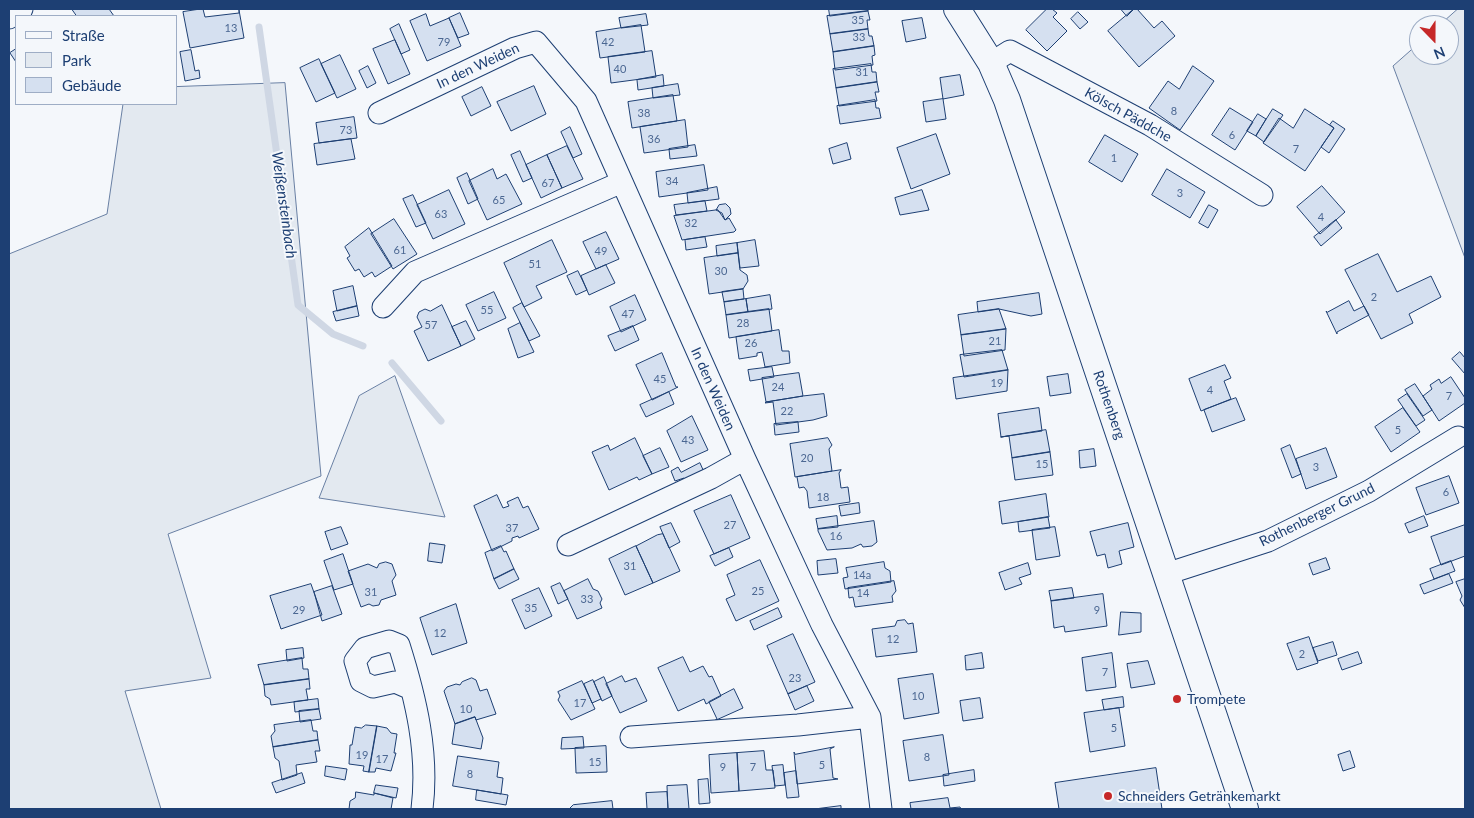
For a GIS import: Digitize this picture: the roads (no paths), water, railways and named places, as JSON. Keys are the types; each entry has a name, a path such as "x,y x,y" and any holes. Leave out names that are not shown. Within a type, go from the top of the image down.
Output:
{"street":[{"path":"9,18 22,9"},
{"name":"Rothenberg","path":"957,9 991,63 1007,100 1245,809"},
{"name":"In den Weiden","path":"379,113 515,48 536,42 586,101 745,459 822,625 870,717 882,809"},
{"name":"Kölsch Päddche","path":"991,63 1010,51 1150,125 1262,195"},
{"path":"383,307 414,272 622,182"},
{"name":"Rothenberger Grund","path":"1166,574 1268,541 1369,492 1463,441"},
{"path":"568,545 711,478 745,459"},
{"path":"411,689 423,738 422,809"},
{"path":"631,737 798,725 870,717"}],"waterway":[{"name":"Weißensteinbach","path":"259,27 298,305 333,334 363,346"},
{"name":"Weißensteinbach","path":"392,363 441,421"}],"place":[{"name":"Trompete","path":"1177,699"},
{"name":"Schneiders Getränkemarkt","path":"1108,796"}]}
